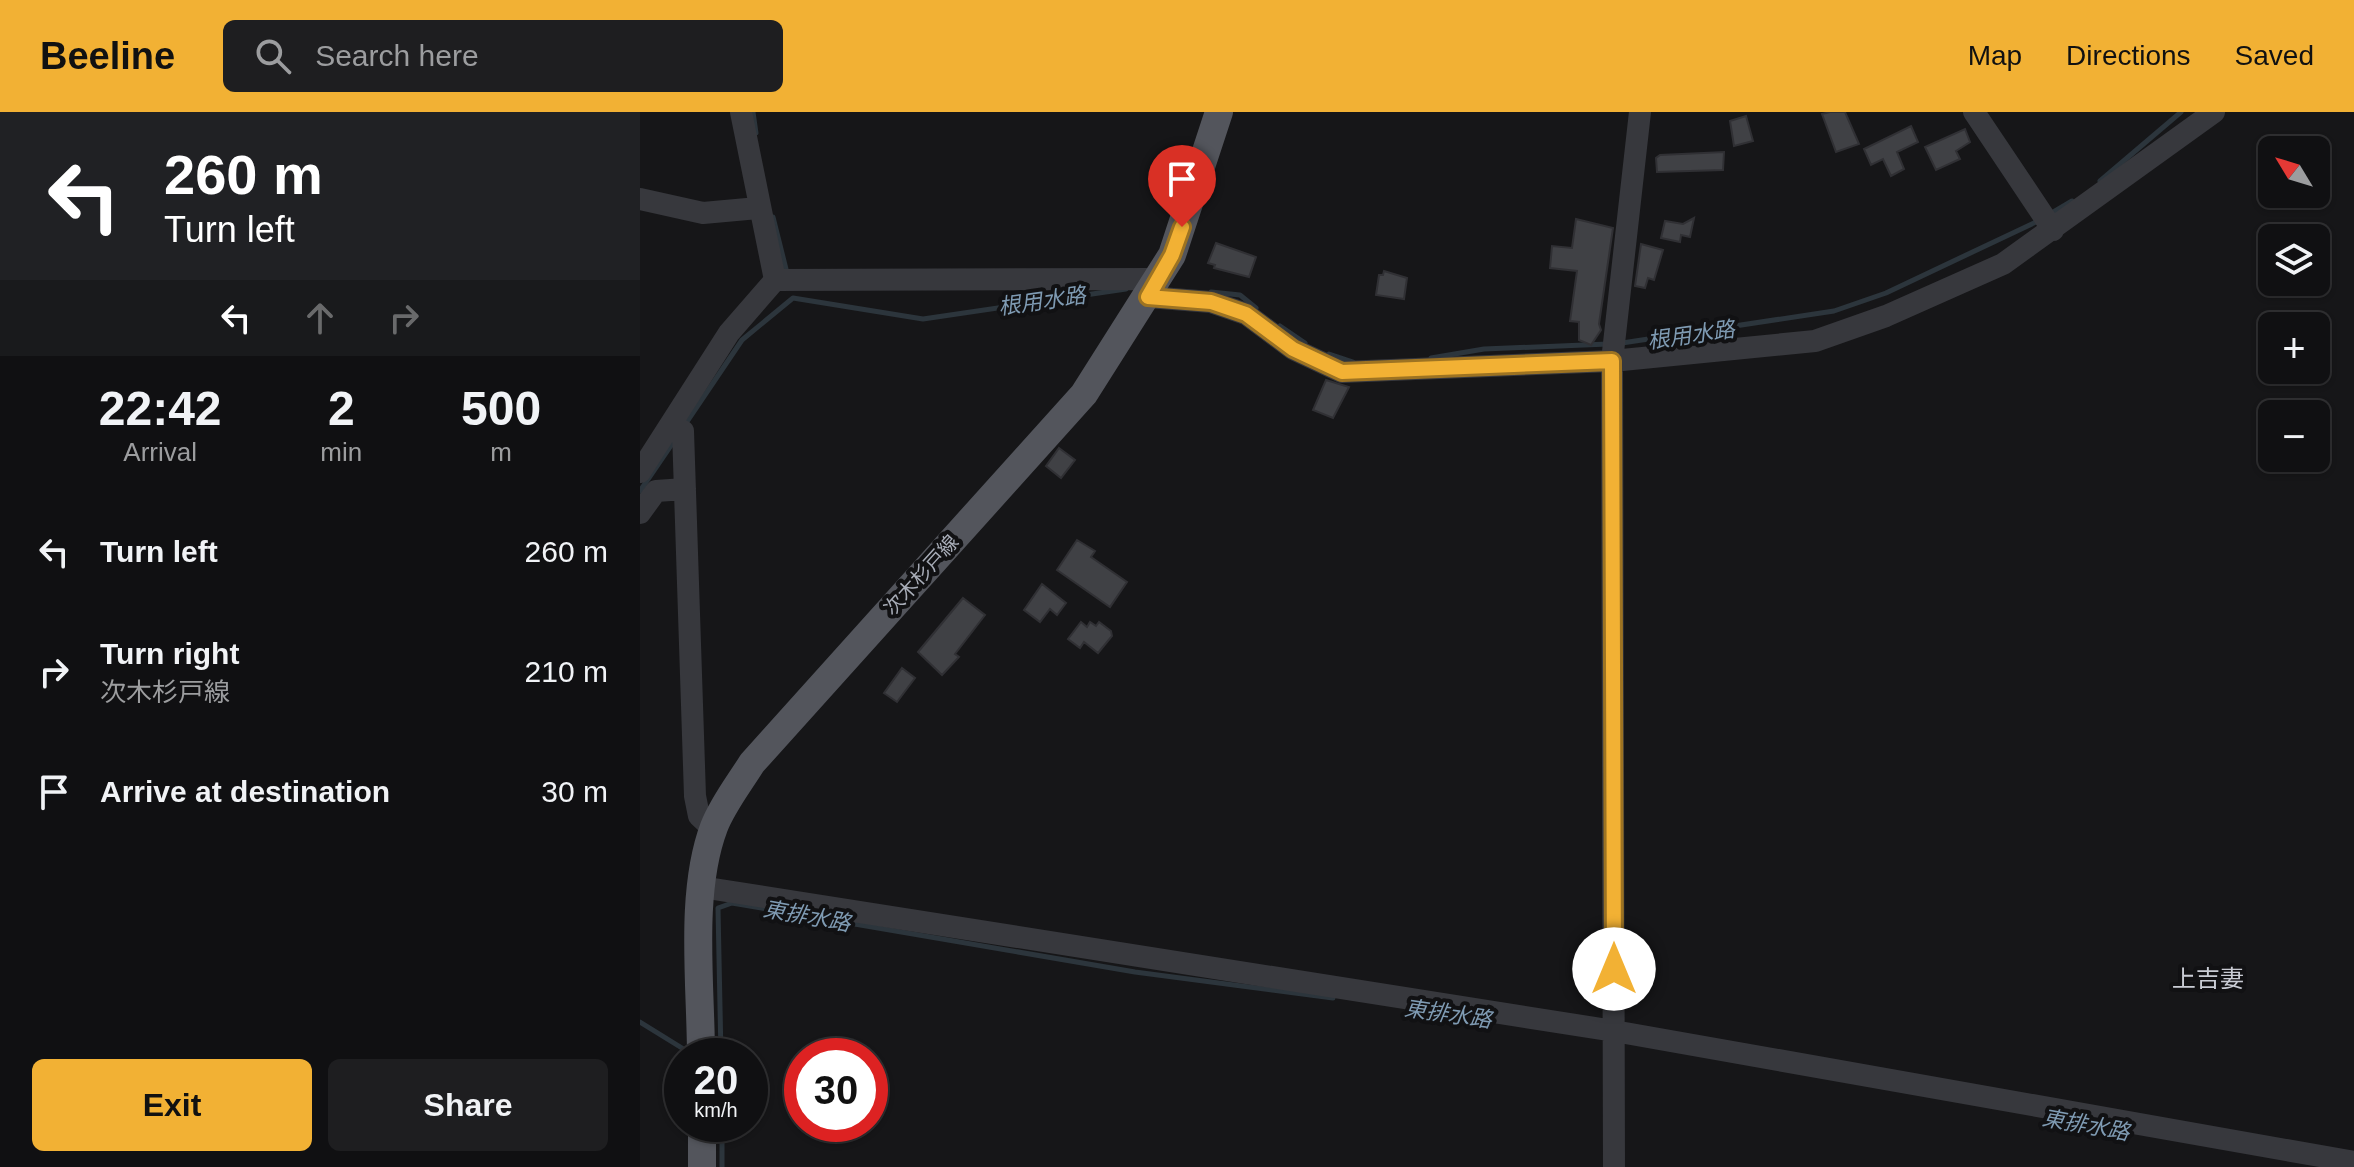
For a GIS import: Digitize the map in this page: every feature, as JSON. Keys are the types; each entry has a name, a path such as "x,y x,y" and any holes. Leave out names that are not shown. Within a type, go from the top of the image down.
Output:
{"main road":[{"name":"次木杉戸線","path":"701,1038 701,887 713,829 752,763 1084,394 1154,288 1172,255 1219,112"},
{"path":"702,1142 702,1167"}],"street":[{"path":"741,112 775,280"},
{"path":"1614,1167 1612,361 1640,112"},
{"path":"1974,112 2053,230"},
{"path":"775,280 1154,288 1246,314 1293,349 1342,372 1612,361 1815,341 1886,316 2003,264 2214,112"},
{"path":"640,199 703,213 758,208"},
{"path":"640,472 677,428 729,333 775,280"},
{"path":"677,428 685,489 695,796 699,816 713,829"},
{"path":"640,513 656,491 685,489"},
{"path":"701,887 1614,1031 2354,1162"}],"building":[{"path":"1845,112 1859,144 1836,152 1822,114"},
{"path":"1746,116 1753,141 1734,146 1730,121"},
{"path":"1911,126 1918,142 1897,152 1904,169 1891,176 1883,159 1871,165 1864,149"},
{"path":"1965,129 1970,142 1956,151 1960,159 1936,170 1925,147"},
{"path":"1724,152 1723,170 1657,172 1656,158 1660,155"},
{"path":"1694,218 1690,237 1681,235 1680,242 1661,238 1665,221 1683,224"},
{"path":"1576,219 1613,228 1599,324 1601,330 1591,345 1579,340 1579,322 1570,321 1577,271 1550,268 1552,246 1572,248"},
{"path":"1216,243 1256,257 1249,277 1214,268 1215,265 1208,263"},
{"path":"1641,244 1663,250 1654,280 1648,278 1645,288 1635,286"},
{"path":"1384,271 1407,278 1404,299 1376,295 1379,275 1383,275"},
{"path":"1326,380 1349,387 1333,418 1313,410"},
{"path":"1059,448 1075,460 1061,478 1046,466"},
{"path":"1077,540 1095,551 1091,557 1127,582 1110,607 1057,570"},
{"path":"1042,584 1066,603 1057,615 1050,609 1040,622 1024,610"},
{"path":"963,598 985,615 955,654 959,657 942,675 918,652"},
{"path":"1081,622 1087,627 1090,622 1096,626 1099,622 1111,631 1112,636 1098,653 1084,642 1080,648 1068,639"},
{"path":"902,668 915,678 897,702 884,693"}],"waterway":[{"path":"753,112 756,133"},
{"name":"根用水路","path":"2100,181 2181,112"},
{"name":"根用水路","path":"2050,214 2072,201"},
{"path":"773,217 787,273"},
{"name":"根用水路","path":"1622,343 1834,311 1886,293 2038,221"},
{"name":"根用水路","path":"684,426 742,340 793,298 923,319 1126,289"},
{"name":"根用水路","path":"1211,292 1240,295 1256,308"},
{"name":"根用水路","path":"1280,326 1305,343"},
{"name":"根用水路","path":"1431,358 1484,349 1608,344"},
{"name":"根用水路","path":"1329,354 1353,362"},
{"name":"根用水路","path":"640,491 674,441"},
{"name":"東排水路","path":"721,1038 718,908 732,903 1135,972 1333,998"},
{"path":"640,1022 666,1038"},
{"path":"722,1142 722,1167"}],"district":[{"name":"上吉妻","path":"2208,978"}],"route":[{"path":"1182,227 1172,255 1148,297 1211,302 1246,314 1293,349 1342,372 1382,373 1612,361 1614,969"}]}
